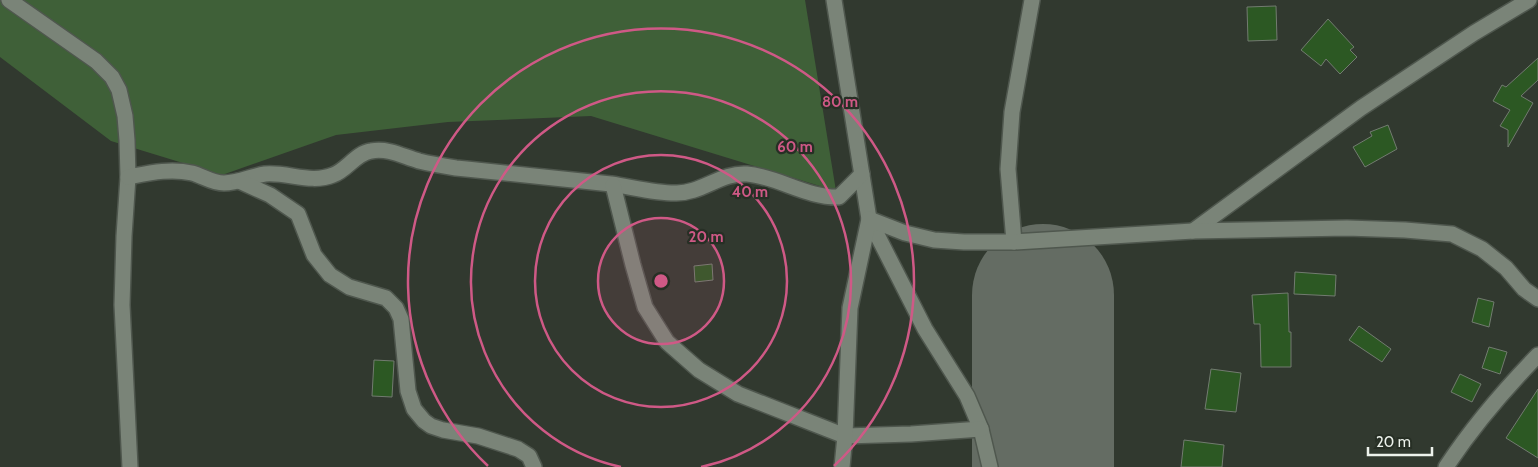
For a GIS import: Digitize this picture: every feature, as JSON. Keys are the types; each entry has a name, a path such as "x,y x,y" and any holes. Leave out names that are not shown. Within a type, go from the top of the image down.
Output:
{"street":[{"path":"9,0 96,61 112,77 119,90 125,116 128,177 122,305 130,467"},
{"path":"834,0 867,213 865,244 850,308 842,467"},
{"path":"1014,242 1008,169 1012,112 1032,0"},
{"path":"1193,231 1361,108 1474,33 1529,0"},
{"path":"128,177 161,171 178,171 194,174 212,182 225,183 263,174 315,179 333,176 355,158 370,151 387,150 433,165 677,193 694,191 731,175 747,174 826,197 839,197 857,204 867,213 905,232 934,240 1014,242 1193,231 1347,228 1452,234 1482,249 1506,268 1524,289 1538,299"},
{"path":"839,197 862,174"},
{"path":"239,181 270,195 298,214 314,255 330,275 349,287 386,298 396,308 401,319 408,391 414,408 424,421 430,426 442,430 478,436 518,449 529,456 534,467"},
{"path":"613,185 632,265 645,307 667,342 699,370 738,394 845,436 981,429"},
{"path":"867,213 926,329 967,396 981,429 990,467"},
{"path":"1446,467 1471,430 1538,355"}],"shaded area":[{"path":"1030,252 1075,256 1075,467 1030,467"}],"green space":[{"path":"0,0 805,0 836,191 591,116 448,122 336,135 222,175 111,141 0,57"}],"building":[{"path":"1276,6 1277,40 1248,41 1247,7"},
{"path":"1328,19 1354,47 1350,50 1357,57 1340,74 1326,59 1321,66 1301,50"},
{"path":"1538,58 1538,80 1521,96 1533,103 1508,147 1508,130 1500,126 1510,110 1493,101 1502,85 1506,87"},
{"path":"1388,125 1397,149 1365,167 1353,147 1372,136 1370,132"},
{"path":"712,264 713,280 695,282 694,266"},
{"path":"1295,272 1336,275 1335,296 1294,294"},
{"path":"1288,293 1291,367 1261,367 1260,324 1254,324 1252,295"},
{"path":"1478,298 1494,302 1489,327 1472,322"},
{"path":"1359,326 1391,349 1382,362 1349,340"},
{"path":"1489,347 1507,352 1500,374 1482,368"},
{"path":"374,360 394,361 392,397 372,396"},
{"path":"1211,369 1241,373 1236,412 1205,409"},
{"path":"1460,374 1481,384 1472,402 1451,392"},
{"path":"1538,389 1538,458 1506,438"},
{"path":"1184,440 1224,445 1222,467 1181,467"}],"runway":[{"path":"1043,295 1043,467"}]}
